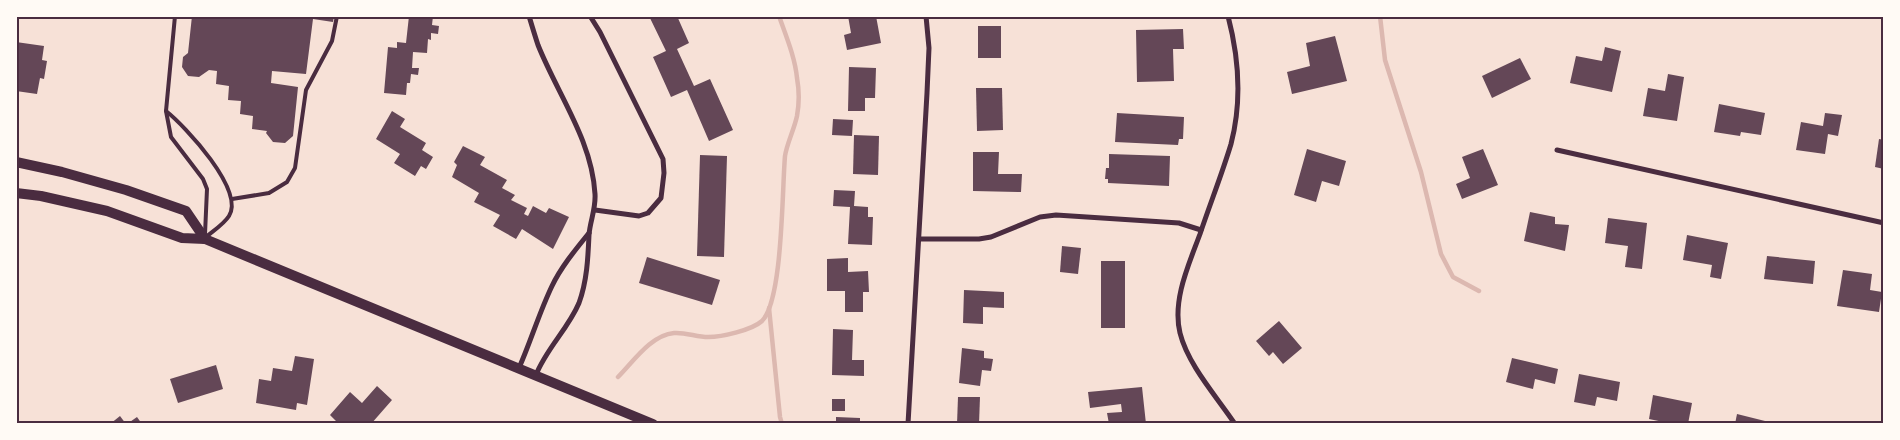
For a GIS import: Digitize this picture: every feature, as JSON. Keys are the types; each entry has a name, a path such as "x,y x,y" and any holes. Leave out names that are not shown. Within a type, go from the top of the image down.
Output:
{"main road":[{"path":"16,162 62,172 186,210 205,239"},
{"path":"16,193 108,210 182,238 205,239 653,424"}],"street":[{"path":"529,16 538,45 581,134 592,166 596,196 590,232 588,266 578,303 569,321 542,360 536,375"},
{"path":"590,16 600,32 663,159 664,174 661,198 648,213 639,216 595,210"},
{"path":"908,424 929,48 926,16"},
{"path":"1228,16 1238,67 1239,90 1235,123 1231,144 1179,299 1178,317 1180,332 1190,358 1235,424"},
{"path":"1557,150 1884,223"},
{"path":"919,239 985,238 1012,230 1040,217 1056,215 1179,223 1201,230"},
{"path":"519,368 552,284 573,252 590,232"}],"lane":[{"path":"174,16 166,111 170,137 203,179 207,189 205,239"},
{"path":"232,199 269,193 287,182 295,168 306,90 332,41 336,16"},
{"path":"166,111 179,121 219,171 232,199 229,215 205,239"}],"building":[{"path":"192,16 334,16 333,22 313,19 306,74 272,71 271,83 298,87 293,136 285,143 273,142 266,133 267,131 252,129 253,116 240,114 241,101 228,100 229,86 216,84 217,71 209,70 199,77 188,76 182,67 183,57 188,53"},
{"path":"409,16 433,16 432,25 439,26 438,34 431,33 431,40 428,39 427,53 413,52 412,68 419,68 418,75 411,74 410,83 407,83 406,95 384,93 388,47 397,48 397,42 406,43"},
{"path":"649,16 677,16 689,43 677,49 694,86 710,79 733,130 709,141 687,90 671,97 653,57 666,51"},
{"path":"848,16 876,16 881,43 847,50 844,35 851,33"},
{"path":"978,26 1001,26 1001,58 978,58"},
{"path":"1183,29 1184,49 1173,49 1174,81 1137,82 1136,30"},
{"path":"1335,36 1347,81 1292,94 1287,72 1310,66 1306,43"},
{"path":"16,42 44,46 42,60 47,61 44,79 40,78 37,94 16,91"},
{"path":"1605,47 1621,51 1612,92 1570,83 1576,56 1602,61"},
{"path":"1520,58 1531,79 1492,98 1482,76"},
{"path":"849,67 876,68 875,98 865,98 865,111 848,111"},
{"path":"1668,74 1684,77 1677,121 1643,116 1648,88 1665,91"},
{"path":"976,88 1002,88 1003,130 977,131"},
{"path":"1719,104 1765,113 1761,135 1741,132 1740,136 1714,132"},
{"path":"392,111 405,119 400,127 426,143 422,150 433,157 426,169 421,166 415,176 394,163 400,154 376,139"},
{"path":"1117,113 1184,117 1183,139 1179,139 1178,145 1115,142"},
{"path":"1825,113 1842,115 1838,136 1828,134 1825,154 1796,150 1801,122 1823,126"},
{"path":"833,119 853,120 852,136 832,135"},
{"path":"854,135 879,136 878,175 853,174"},
{"path":"1879,139 1884,140 1884,169 1875,167"},
{"path":"463,146 485,157 480,165 507,180 502,188 515,195 511,200 527,208 524,214 528,216 533,206 546,213 549,208 569,217 553,249 522,229 516,239 493,226 500,215 474,202 479,193 452,177 457,165 454,162"},
{"path":"1307,149 1346,161 1339,186 1322,181 1316,202 1294,195"},
{"path":"1483,149 1498,185 1462,199 1456,184 1470,178 1462,157"},
{"path":"973,152 999,152 998,174 1022,174 1021,192 973,191"},
{"path":"1109,154 1170,156 1169,186 1108,183 1108,179 1105,179 1106,168 1109,168"},
{"path":"700,155 727,156 724,257 697,256"},
{"path":"834,190 855,191 854,206 868,207 868,217 873,217 872,245 848,244 850,207 833,206"},
{"path":"1530,212 1555,217 1555,224 1569,225 1565,251 1524,241"},
{"path":"1608,218 1647,223 1642,269 1625,267 1628,246 1605,243"},
{"path":"1687,235 1728,243 1721,279 1710,277 1712,265 1683,260"},
{"path":"1062,246 1081,248 1078,274 1060,272"},
{"path":"1767,256 1815,261 1813,284 1764,279"},
{"path":"647,257 720,280 712,305 639,283"},
{"path":"848,258 848,272 868,271 869,292 863,292 863,312 845,312 845,291 827,291 827,259"},
{"path":"1101,261 1125,261 1125,328 1101,328"},
{"path":"1843,270 1872,274 1870,290 1882,292 1879,312 1837,306"},
{"path":"964,290 1004,292 1004,308 983,307 983,324 963,323"},
{"path":"1279,321 1302,348 1283,364 1273,352 1269,356 1256,341"},
{"path":"833,329 853,330 852,360 864,360 864,376 832,375"},
{"path":"962,348 984,351 984,358 993,359 991,371 982,370 980,386 959,383"},
{"path":"295,356 314,359 307,405 297,403 296,410 256,403 259,379 271,381 273,368 292,371"},
{"path":"1512,358 1558,369 1555,384 1535,379 1533,389 1506,382"},
{"path":"216,365 223,389 178,403 170,379"},
{"path":"1579,374 1620,382 1617,401 1597,397 1595,406 1574,402"},
{"path":"377,386 392,400 371,424 339,424 330,415 350,392 362,403"},
{"path":"1142,387 1146,424 1109,424 1107,413 1122,412 1121,404 1090,408 1088,392"},
{"path":"1653,395 1692,403 1688,424 1673,424 1649,419"},
{"path":"958,397 980,397 979,424 957,424"},
{"path":"832,399 845,399 845,411 832,411"},
{"path":"1737,414 1773,423 1773,424 1735,424"},
{"path":"120,416 126,424 110,424"},
{"path":"137,417 142,424 127,424"},
{"path":"836,417 860,418 860,424 836,424"}],"waterway":[{"path":"618,377 643,350 666,335 678,333 708,337 721,336 757,324 762,321 769,309 778,268 785,156 797,116 798,102 798,82 794,62 779,16"},
{"path":"1380,16 1385,60 1421,172 1441,254 1453,277 1479,291"},
{"path":"769,308 782,424"}]}
